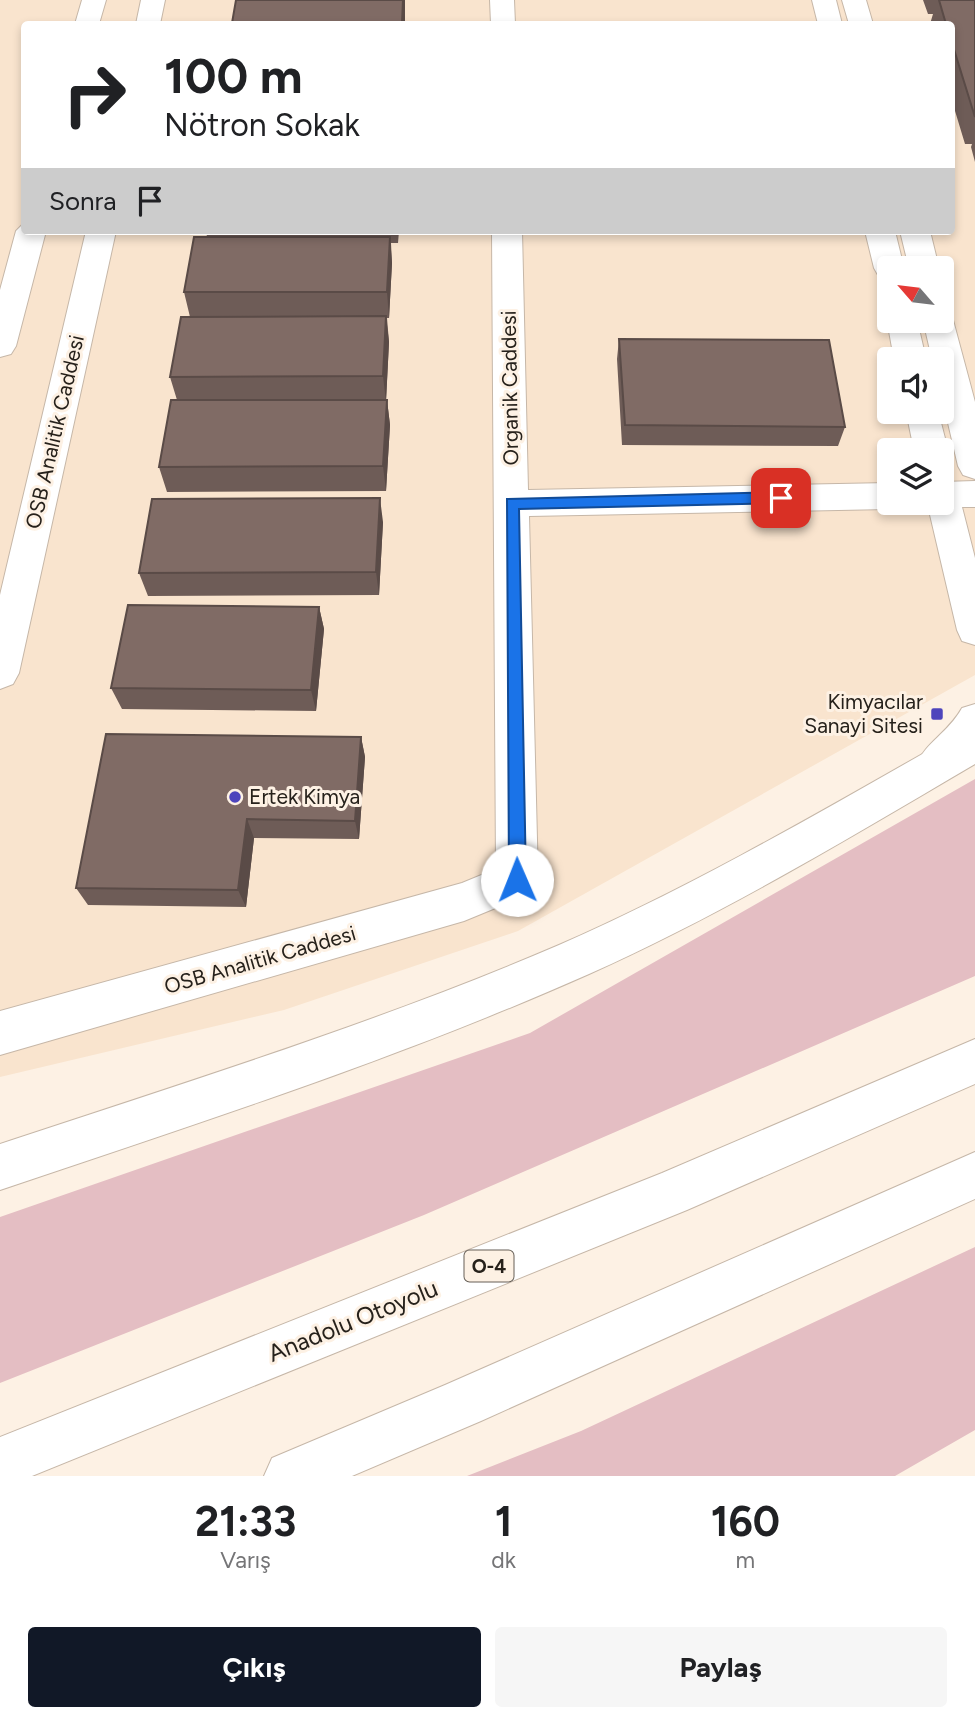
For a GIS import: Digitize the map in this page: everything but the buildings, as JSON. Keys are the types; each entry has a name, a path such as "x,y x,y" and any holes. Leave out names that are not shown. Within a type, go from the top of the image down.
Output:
{"main road":[{"path":"88,21 94,0"},
{"path":"149,21 153,0"},
{"path":"502,0 503,21"},
{"path":"824,0 829,21"},
{"path":"854,0 861,21"},
{"path":"0,346 30,235"},
{"name":"OSB Analitik Caddesi","path":"0,673 100,235"},
{"name":"Organik Caddesi","path":"507,235 517,880"},
{"path":"881,235 886,256"},
{"path":"916,235 921,256"},
{"path":"941,333 975,466"},
{"path":"954,495 975,494"},
{"path":"512,503 877,496"},
{"path":"947,515 975,631"},
{"path":"929,770 965,738 975,720"},
{"path":"0,1167 377,1040 575,958 725,885 975,744"},
{"name":"OSB Analitik Caddesi","path":"0,1033 464,902 517,880"},
{"name":"Anadolu Otoyolu","path":"0,1463 670,1193 975,1061"},
{"path":"290,1476 513,1381 975,1175"}],"shaded area":[{"path":"0,0 975,0 975,675 518,931 284,1010 0,1077"},
{"path":"975,779 975,976 424,1215 0,1383 0,1217 530,1033"},
{"path":"975,1247 975,1430 895,1476 467,1476 581,1431"}],"place":[{"name":"Kimyacılar Sanayi Sitesi","path":"937,714"},
{"name":"Ertek Kimya","path":"235,797"}],"route":[{"path":"517,880 512,503 781,498"}]}
